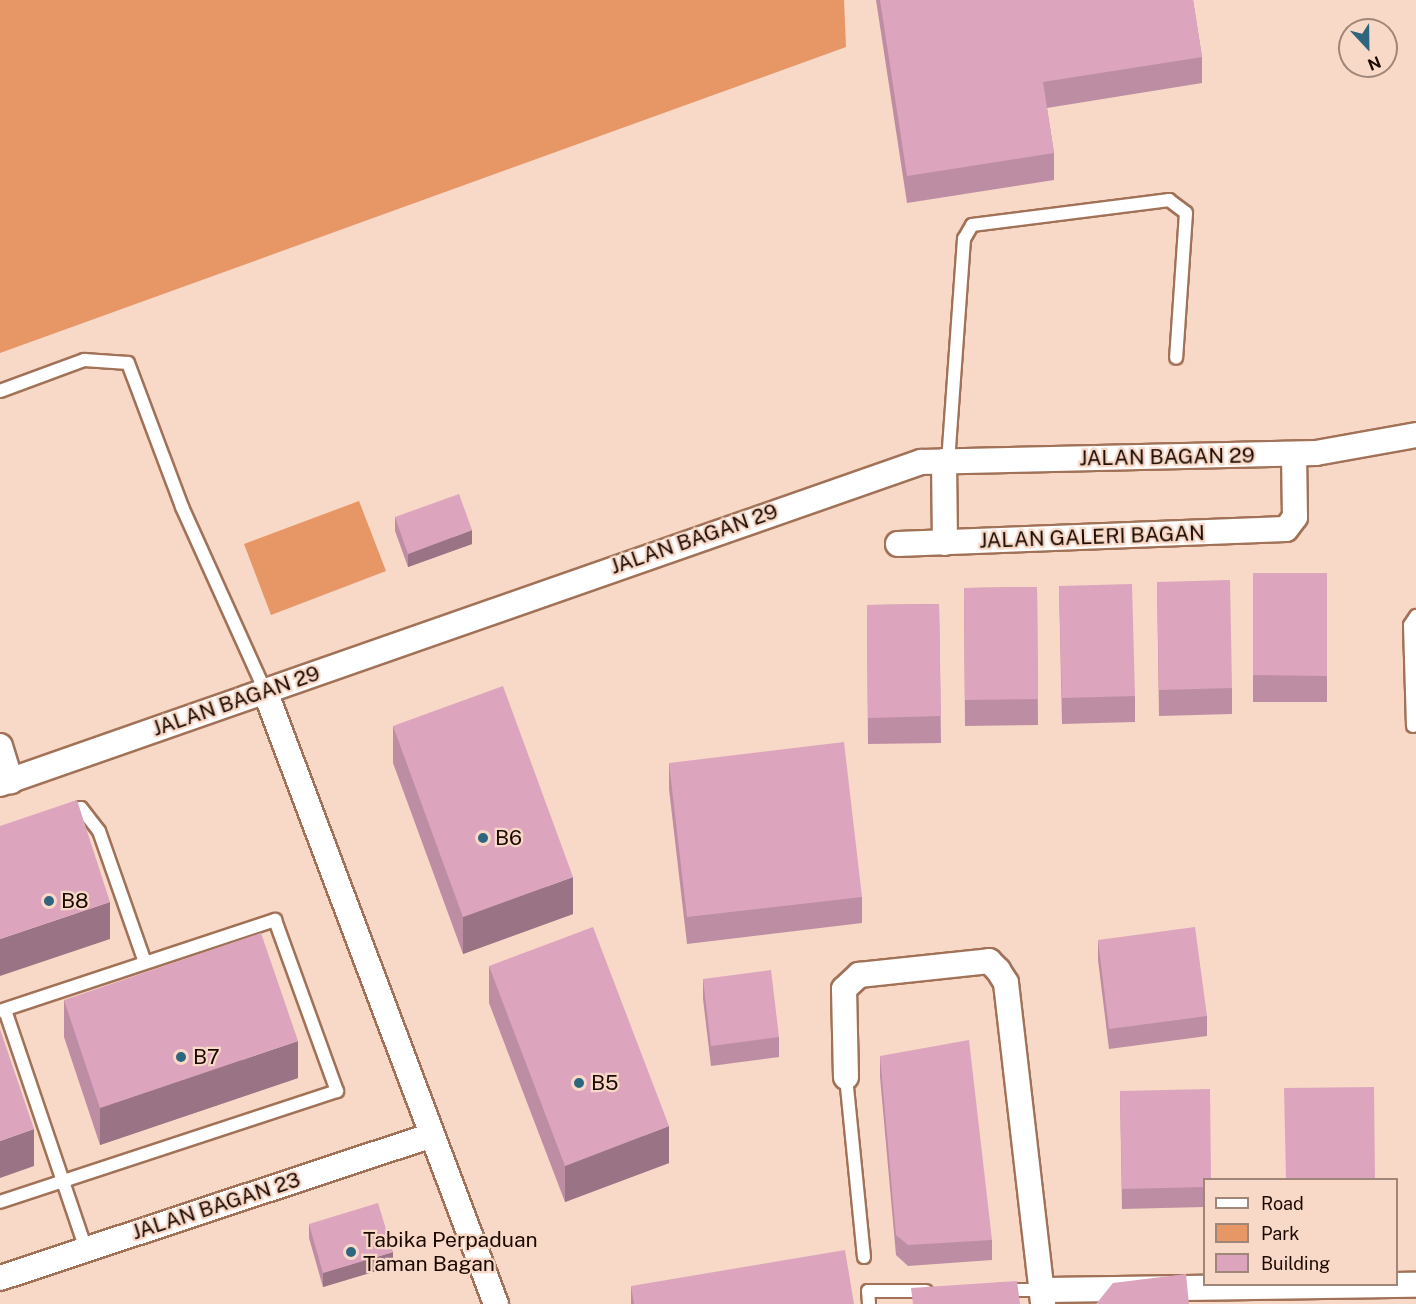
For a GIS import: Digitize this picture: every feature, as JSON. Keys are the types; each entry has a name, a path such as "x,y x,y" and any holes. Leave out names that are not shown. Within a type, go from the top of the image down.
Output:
{"street":[{"name":"JALAN BAGAN 29","path":"6,782 875,475 946,462 1294,454 1416,435"},
{"name":"JALAN GALERI BAGAN","path":"898,544 1286,529 1295,517 1294,454"},
{"path":"945,543 946,462"},
{"path":"265,691 496,1304"},
{"path":"0,746 6,782"},
{"path":"846,1077 841,1036 844,989 859,975 988,962 998,970 1006,983 1042,1297 1404,1291"},
{"name":"JALAN BAGAN 23","path":"0,1278 432,1135"}],"lane":[{"path":"946,462 964,239 972,225 1168,200 1186,213 1176,358"},
{"path":"0,391 84,360 128,363 182,507 265,691"},
{"path":"1413,726 1410,625 1416,616"},
{"path":"51,819 81,808 99,831 145,962"},
{"path":"0,1202 63,1181 337,1091 275,920 3,1010 63,1181 86,1249"},
{"path":"846,1077 864,1257"},
{"path":"983,1290 1042,1297"},
{"path":"869,1304 868,1291 937,1291"}],"green space":[{"path":"0,0 844,0 846,47 0,353"},
{"path":"359,501 386,571 271,615 244,544"}],"building":[{"path":"880,0 1193,0 1202,57 1043,82 1054,153 907,176"},
{"path":"459,494 472,530 408,554 395,517"},
{"path":"1253,573 1327,573 1327,676 1253,675"},
{"path":"1230,580 1232,688 1159,690 1157,582"},
{"path":"1132,584 1135,696 1062,698 1059,586"},
{"path":"1037,587 1038,699 965,700 964,588"},
{"path":"939,604 941,716 868,718 867,605"},
{"name":"B6","path":"503,686 573,877 463,917 393,726"},
{"path":"844,742 862,897 687,917 669,763"},
{"name":"B8","path":"77,800 110,902 0,939 0,826"},
{"name":"B5","path":"593,927 669,1126 565,1166 489,966"},
{"path":"1195,927 1207,1016 1109,1029 1098,940"},
{"name":"B7","path":"261,933 298,1041 100,1108 64,1000"},
{"path":"771,970 779,1037 711,1046 703,979"},
{"path":"0,1029 34,1129 0,1141"},
{"path":"969,1040 992,1240 908,1245 896,1235 880,1056"},
{"path":"1374,1087 1375,1178 1286,1178 1284,1088"},
{"path":"1210,1089 1211,1178 1203,1178 1203,1187 1122,1189 1120,1091"},
{"name":"Tabika Perpaduan Taman Bagan","path":"378,1203 393,1252 323,1273 309,1224"},
{"path":"845,1250 854,1304 634,1304 631,1286"},
{"path":"1186,1274 1189,1304 1096,1304 1113,1283"},
{"path":"1017,1281 1020,1304 913,1304 911,1288"}],"place":[{"name":"B6","path":"483,838"},
{"name":"B8","path":"49,901"},
{"name":"B7","path":"181,1057"},
{"name":"B5","path":"579,1083"},
{"name":"Tabika Perpaduan Taman Bagan","path":"351,1252"}]}
